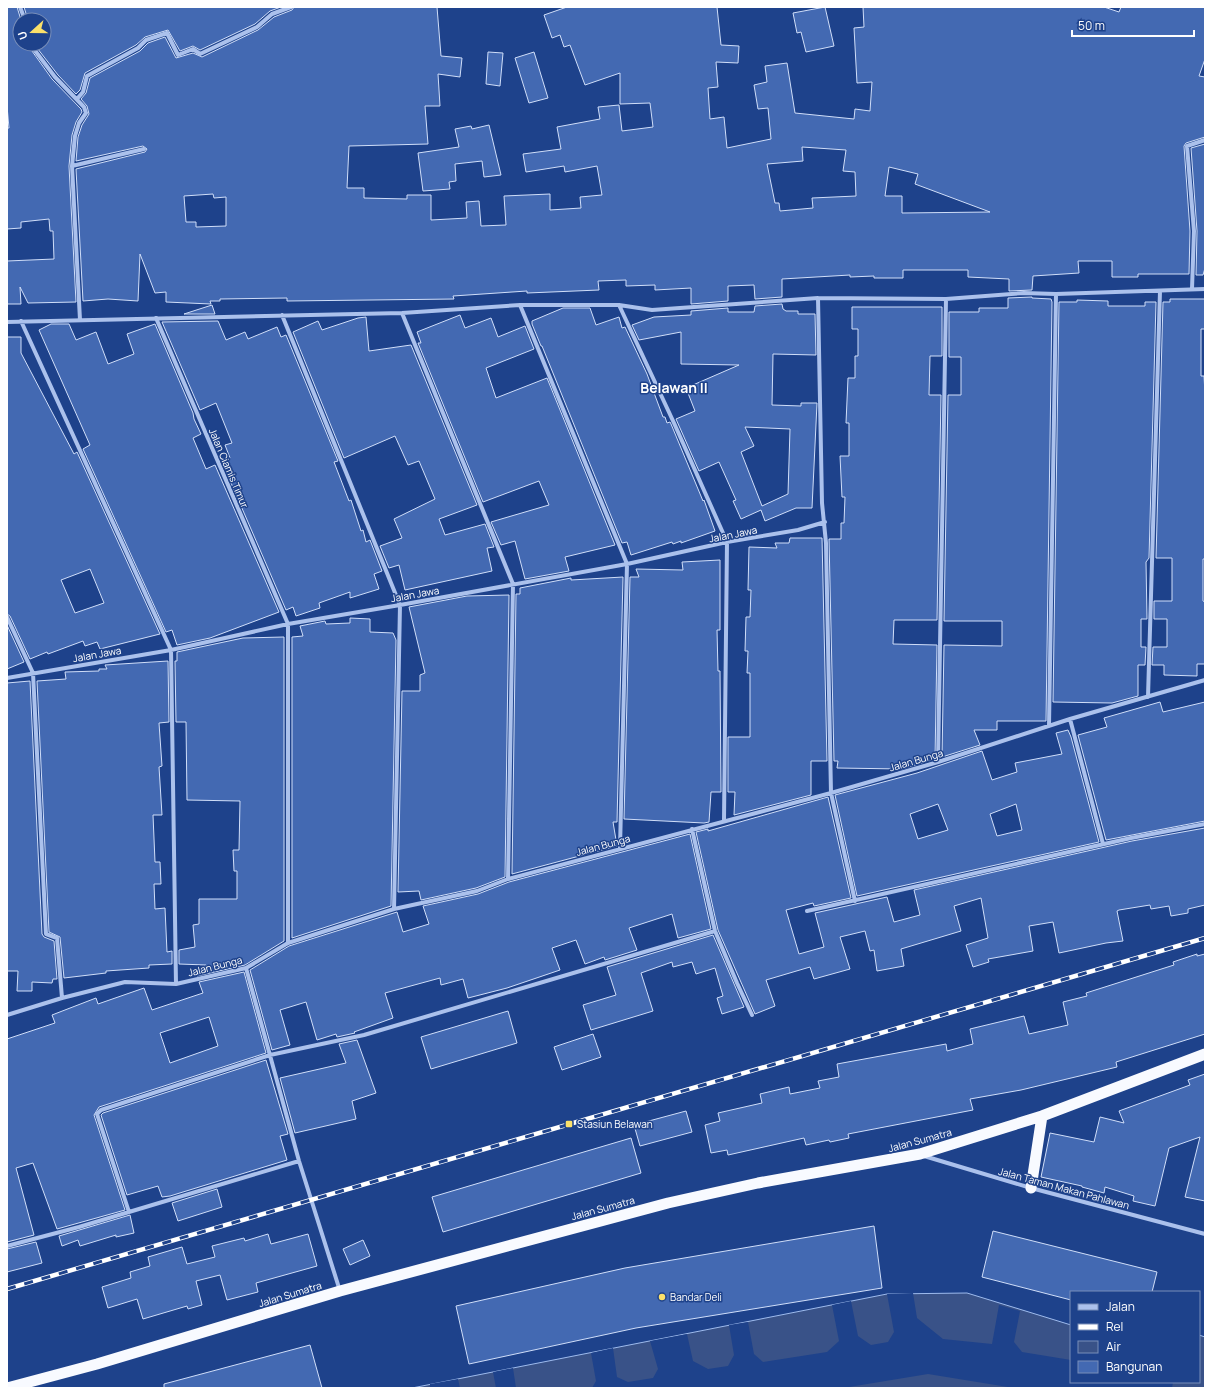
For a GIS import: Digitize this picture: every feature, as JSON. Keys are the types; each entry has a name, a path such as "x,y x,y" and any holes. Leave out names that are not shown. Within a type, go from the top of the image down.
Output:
{"highway":[{"name":"Jalan Sumatra","path":"7,1388 105,1362 340,1291 668,1203 758,1183 920,1154 1042,1116 1205,1054"},
{"path":"1031,1188 1042,1116"}],"street":[{"path":"274,7 276,13"},
{"path":"77,99 84,92 87,76 138,48 146,40 167,33 178,55 193,49 200,54 257,26 276,13 291,7"},
{"path":"36,52 55,77 84,107 86,113 79,123 75,136 72,166 80,320"},
{"path":"1192,289 1194,231 1187,146 1205,140"},
{"path":"72,166 144,149"},
{"path":"7,322 402,313 520,305 619,305 652,310 818,298 946,299 1024,294 1205,289"},
{"path":"1148,697 1160,291"},
{"path":"1049,726 1056,294"},
{"path":"818,298 822,503 825,522 831,793 855,900"},
{"path":"938,762 946,299"},
{"path":"520,305 627,564 620,848"},
{"path":"619,305 727,542 724,820"},
{"path":"402,313 513,584 508,879"},
{"path":"282,315 400,605 394,909"},
{"name":"Jalan Ciamis Timur","path":"156,318 288,624"},
{"path":"21,321 171,650 176,984"},
{"name":"Jalan Jawa","path":"7,678 171,650 288,624 627,564 727,542 798,530 825,522"},
{"path":"7,617 33,673 46,934 56,938 62,998"},
{"path":"288,624 288,943"},
{"name":"Jalan Bunga","path":"7,1015 62,998 125,982 176,984 246,968 288,943 394,909 477,891 508,879 724,820 831,793 938,762 1070,719 1205,680"},
{"path":"1070,719 1103,844"},
{"path":"807,911 1103,844 1205,824"},
{"path":"692,829 716,930 737,983 752,1015"},
{"path":"129,1212 98,1113 270,1055 364,1035 716,930"},
{"path":"246,968 299,1162 340,1291"},
{"name":"Jalan Taman Makan Pahlawan","path":"920,1154 1031,1188 1205,1234"},
{"path":"7,1246 299,1162"}],"water":[{"path":"967,1293 1070,1325 1070,1383 1200,1383 1200,1335 1205,1337 1205,1388 412,1388 887,1294"}],"pier":[{"path":"913,1293 917,1318 943,1339 992,1344 999,1305 1020,1311 1014,1342 1022,1352 1070,1360 1070,1383 1173,1383 1172,1388 1014,1388 928,1374 843,1388 592,1388 596,1381 591,1353 613,1348 617,1377 628,1382 653,1378 658,1369 650,1341 687,1334 693,1361 708,1369 728,1366 734,1355 729,1325 748,1322 754,1354 763,1362 827,1352 839,1341 832,1305 851,1301 858,1336 871,1345 888,1342 894,1332 887,1294"},
{"path":"513,1368 516,1388 496,1388 493,1372"},
{"path":"458,1379 460,1388 430,1388 430,1384"}],"building":[{"path":"7,7 17,7 19,12 12,12 12,52 33,52 52,79 81,109 82,112 76,122 72,135 69,166 76,302 28,303 20,287 21,304 7,304 7,261 54,259 53,231 50,231 49,219 21,222 21,228 7,229 7,128 9,128 7,106"},
{"path":"24,7 281,7 270,11 255,24 200,50 193,46 180,51 168,30 145,37 136,45 85,73 80,90 76,94 58,75 40,52 52,52 52,12 26,12"},
{"path":"294,7 437,7 441,56 462,58 460,77 438,74 440,106 425,106 428,144 349,146 347,188 364,188 364,198 407,199 407,195 431,195 431,220 467,218 466,202 479,201 481,226 506,225 504,196 550,194 550,210 581,208 580,197 602,195 597,166 565,172 564,166 526,172 523,154 561,149 557,127 600,119 598,107 619,105 622,131 653,127 650,103 620,104 620,73 585,85 570,45 564,47 560,35 552,38 544,15 567,7 717,7 721,45 739,46 738,63 716,62 718,87 708,88 710,119 724,117 727,148 771,139 768,108 758,109 754,85 767,82 765,66 787,63 795,113 854,119 855,109 870,111 872,82 857,83 854,28 864,27 863,7 1104,7 1119,12 1121,7 1205,7 1205,59 1199,76 1205,77 1205,137 1186,143 1184,146 1190,231 1189,274 1138,274 1138,277 1112,277 1112,261 1078,261 1079,273 1033,276 1032,290 1009,291 1009,279 968,277 968,270 903,270 903,278 874,278 874,276 850,277 850,275 782,279 782,297 755,299 754,285 728,286 728,301 691,304 691,288 655,290 655,285 626,286 626,280 598,281 599,290 527,293 527,291 453,296 454,299 287,301 287,298 220,299 220,301 210,301 211,304 166,302 166,292 155,293 140,254 138,301 108,299 83,301 76,169 145,152 147,149 143,146 76,161 78,137 82,125 89,114 87,106 81,99 86,93 90,78 140,51 148,43 165,37 176,58 193,53 202,57 258,30 274,17 292,10","holes":["802,147 846,150 843,171 855,172 856,196 812,198 813,208 780,211 779,203 775,203 767,164 803,161","889,167 918,174 915,184 990,212 902,213 902,196 885,196","213,194 214,198 226,197 226,226 196,227 196,222 186,222 184,196"]},
{"path":"825,7 834,46 806,52 801,32 797,33 793,13"},
{"path":"488,52 503,53 500,86 486,84"},
{"path":"534,52 548,98 529,103 515,58"},
{"path":"489,125 501,175 484,177 482,161 455,164 456,181 449,182 450,189 423,191 418,153 459,147 455,129 471,126 472,129"},
{"path":"1205,144 1205,268 1203,275 1196,275 1197,231 1191,148"},
{"path":"1032,297 1051,299 1052,302 1046,721 997,721 997,730 974,730 980,745 942,757 944,645 1002,646 1002,621 944,621 948,395 961,395 961,357 949,357 949,312 979,312 979,308 1008,308 1008,298"},
{"path":"1170,299 1205,299 1205,329 1201,329 1201,376 1204,376 1205,394 1205,559 1203,559 1203,601 1205,602 1205,664 1197,664 1197,676 1164,675 1164,665 1152,665 1153,647 1167,647 1167,619 1154,619 1154,601 1172,601 1172,558 1156,558 1163,302 1170,302"},
{"path":"1077,300 1108,301 1108,306 1145,306 1145,302 1156,302 1149,558 1146,562 1147,619 1141,619 1141,647 1146,647 1145,665 1138,665 1138,696 1112,703 1053,702 1059,302 1077,302"},
{"path":"782,304 783,309 786,311 798,311 798,314 815,314 816,355 773,354 772,405 801,406 801,403 817,403 812,508 796,508 765,521 761,510 741,519 733,501 736,500 719,462 699,471 676,419 695,411 686,388 739,365 681,364 681,332 639,340 632,325 654,317 691,315 691,311 728,308 728,312 754,312 755,306","holes":["745,427 790,429 788,494 762,506 741,452 754,446"]},
{"path":"212,305 215,314 184,314"},
{"path":"852,307 942,307 942,356 930,356 929,395 941,395 937,620 894,620 893,644 937,645 935,759 902,769 837,768 838,761 834,761 829,539 841,539 841,523 844,523 845,497 842,497 840,456 849,456 849,423 846,423 848,378 855,378 855,356 858,356 858,329 852,329"},
{"path":"563,308 590,308 596,325 619,317 622,328 625,327 647,374 663,417 665,417 667,423 670,422 671,424 703,501 704,500 715,531 681,543 681,541 673,544 672,542 631,555 627,542 622,543 532,324 532,321"},
{"path":"460,315 465,328 491,318 498,337 525,326 534,349 486,368 496,398 547,378 615,545 565,557 569,571 525,579 515,541 501,545 491,522 549,505 539,481 483,502 418,343 421,343 417,332"},
{"path":"366,317 369,351 411,345 477,505 439,519 445,535 485,524 494,547 487,548 492,571 405,590 399,565 389,568 380,546 402,538 394,519 435,499 419,461 408,465 395,436 344,458 293,332 318,321 322,330 358,318"},
{"path":"218,321 226,340 245,332 248,339 277,327 281,337 286,335 338,461 334,462 349,501 351,500 361,531 363,530 366,542 370,540 382,571 374,574 379,589 350,598 350,592 319,603 320,608 296,616 293,607 286,610 222,462 230,458 225,445 232,443 216,403 200,410 162,322"},
{"path":"51,324 69,324 76,340 96,332 108,364 134,354 127,334 155,324 201,434 193,438 206,469 215,465 279,612 210,638 177,645 172,630 166,632 83,449 90,445 39,330"},
{"path":"7,337 21,337 21,353 74,454 77,452 160,634 100,649 97,642 85,646 83,641 30,659 10,616 7,614","holes":["90,569 104,603 75,613 61,580"]},
{"path":"790,538 822,538 827,761 811,761 811,795 734,815 735,792 728,792 728,737 750,737 750,673 747,673 748,651 745,651 746,617 750,617 751,590 748,590 749,547 777,548 775,543 789,543"},
{"path":"720,560 720,630 717,630 718,671 720,671 721,792 711,792 709,822 624,819 630,577 639,577 636,569 683,570 682,562"},
{"path":"623,577 617,822 613,822 617,846 512,874 516,594 520,594 520,588 571,578 571,580"},
{"path":"509,595 505,877 476,888 421,900 419,891 398,892 402,691 420,691 420,675 425,673 409,607 467,596"},
{"path":"350,618 370,619 370,632 393,633 396,640 391,906 292,938 292,637 303,636 300,626 325,621 326,624 350,623"},
{"path":"7,625 24,662 7,669"},
{"path":"284,637 284,941 245,965 197,976 195,970 207,966 179,964 179,950 195,947 193,925 199,924 199,899 237,899 237,871 234,871 233,850 239,850 240,801 187,800 186,722 176,722 175,661 177,661 177,652 243,638"},
{"path":"168,661 169,722 159,723 162,766 159,767 162,815 153,815 155,862 160,862 161,884 154,884 155,909 165,908 167,952 172,951 172,964 149,965 149,968 106,971 106,973 64,978 60,937 49,932 37,681 66,679 65,672 99,671 99,669 107,669 105,665"},
{"path":"30,681 42,934 44,937 54,941 57,979 53,979 52,983 32,982 32,991 17,991 18,971 7,971 7,683"},
{"path":"1160,702 1163,712 1205,702 1205,821 1106,840 1078,735 1107,727 1104,718"},
{"path":"1068,730 1071,737 1099,842 857,896 835,795 917,773 982,751 992,780 1017,772 1015,763 1062,754 1056,733","holes":["938,804 948,830 918,839 910,814","1016,804 1022,830 997,836 990,814"]},
{"path":"828,797 851,898 814,906 813,903 786,910 799,954 824,947 815,913 887,897 894,922 920,915 914,890 1132,841 1205,828 1205,905 1188,909 1188,913 1171,916 1169,906 1151,909 1150,905 1119,910 1117,911 1123,941 1059,953 1053,922 1029,926 1033,951 988,959 989,962 973,967 966,945 988,938 981,898 954,906 961,931 901,949 904,966 877,971 874,950 870,951 865,931 840,937 850,969 814,979 810,967 766,980 775,1006 755,1014 718,930 696,832 708,829 708,831"},
{"path":"690,834 711,929 678,938 672,914 629,928 637,950 605,960 604,957 585,964 576,940 552,948 560,970 507,988 468,998 463,979 441,985 440,978 385,993 393,1018 354,1032 355,1033 337,1037 336,1034 317,1040 306,1002 280,1010 290,1045 272,1050 250,970 289,946 397,912 403,932 429,924 423,906 478,894 509,882"},
{"path":"713,935 744,1007 722,1014 717,998 723,996 715,968 696,974 692,962 673,967 672,962 641,973 653,1011 591,1030 583,1005 616,995 607,967"},
{"path":"1197,954 1197,956 1205,954 1205,1034 1116,1062 1117,1067 1021,1090 970,1099 973,1110 848,1134 849,1138 830,1142 829,1140 806,1145 804,1138 728,1155 727,1150 711,1153 705,1125 720,1121 718,1113 762,1103 760,1094 789,1087 790,1094 820,1088 818,1081 839,1077 837,1064 946,1044 947,1051 973,1044 970,1029 1024,1016 1029,1034 1068,1025 1063,1002 1087,996 1086,993 1174,965 1173,962"},
{"path":"244,972 266,1053 99,1107 94,1115 125,1210 57,1229 33,1163 16,1168 34,1235 7,1242 7,1039 55,1023 52,1015 96,998 98,1004 144,988 152,1010 203,993 199,982","holes":["209,1017 218,1046 170,1063 160,1033"]},
{"path":"508,1011 517,1043 431,1069 421,1037"},
{"path":"593,1034 601,1057 562,1070 554,1047"},
{"path":"357,1040 376,1093 352,1101 356,1119 295,1133 280,1078 346,1063 339,1044"},
{"path":"266,1060 288,1134 280,1136 287,1160 170,1196 162,1197 158,1186 127,1195 101,1115 103,1113"},
{"path":"1205,1074 1205,1201 1185,1197 1200,1137 1169,1148 1155,1206 1133,1201 1134,1196 1105,1187 1104,1193 1082,1186 1041,1177 1050,1133 1094,1142 1100,1117 1124,1123 1119,1111 1190,1085 1188,1080"},
{"path":"686,1111 692,1132 640,1146 634,1125"},
{"path":"631,1138 641,1173 443,1232 432,1197"},
{"path":"217,1189 222,1207 178,1221 172,1203"},
{"path":"130,1215 134,1233 116,1237 116,1235 80,1246 78,1240 62,1246 59,1236"},
{"name":"Bandar Deli","path":"874,1226 882,1288 636,1328 469,1364 456,1306 625,1268"},
{"path":"993,1231 1157,1272 1152,1291 1070,1291 1070,1300 982,1277"},
{"path":"268,1234 271,1244 308,1234 317,1266 256,1283 258,1292 227,1300 220,1275 196,1281 202,1305 188,1309 187,1306 143,1319 137,1299 108,1308 102,1287 131,1278 130,1272 150,1266 148,1257 182,1247 187,1264 215,1257 212,1246 244,1238 245,1241"},
{"path":"363,1240 370,1256 350,1265 343,1249"},
{"path":"36,1242 42,1263 7,1272 7,1249"},
{"path":"310,1345 322,1388 164,1388 164,1384"}],"railway":[{"path":"7,1289 1205,938"}],"place":[{"name":"Stasiun Belawan","path":"569,1124"},
{"name":"Bandar Deli","path":"662,1297"}],"district":[{"name":"Belawan II","path":"674,387"}]}
